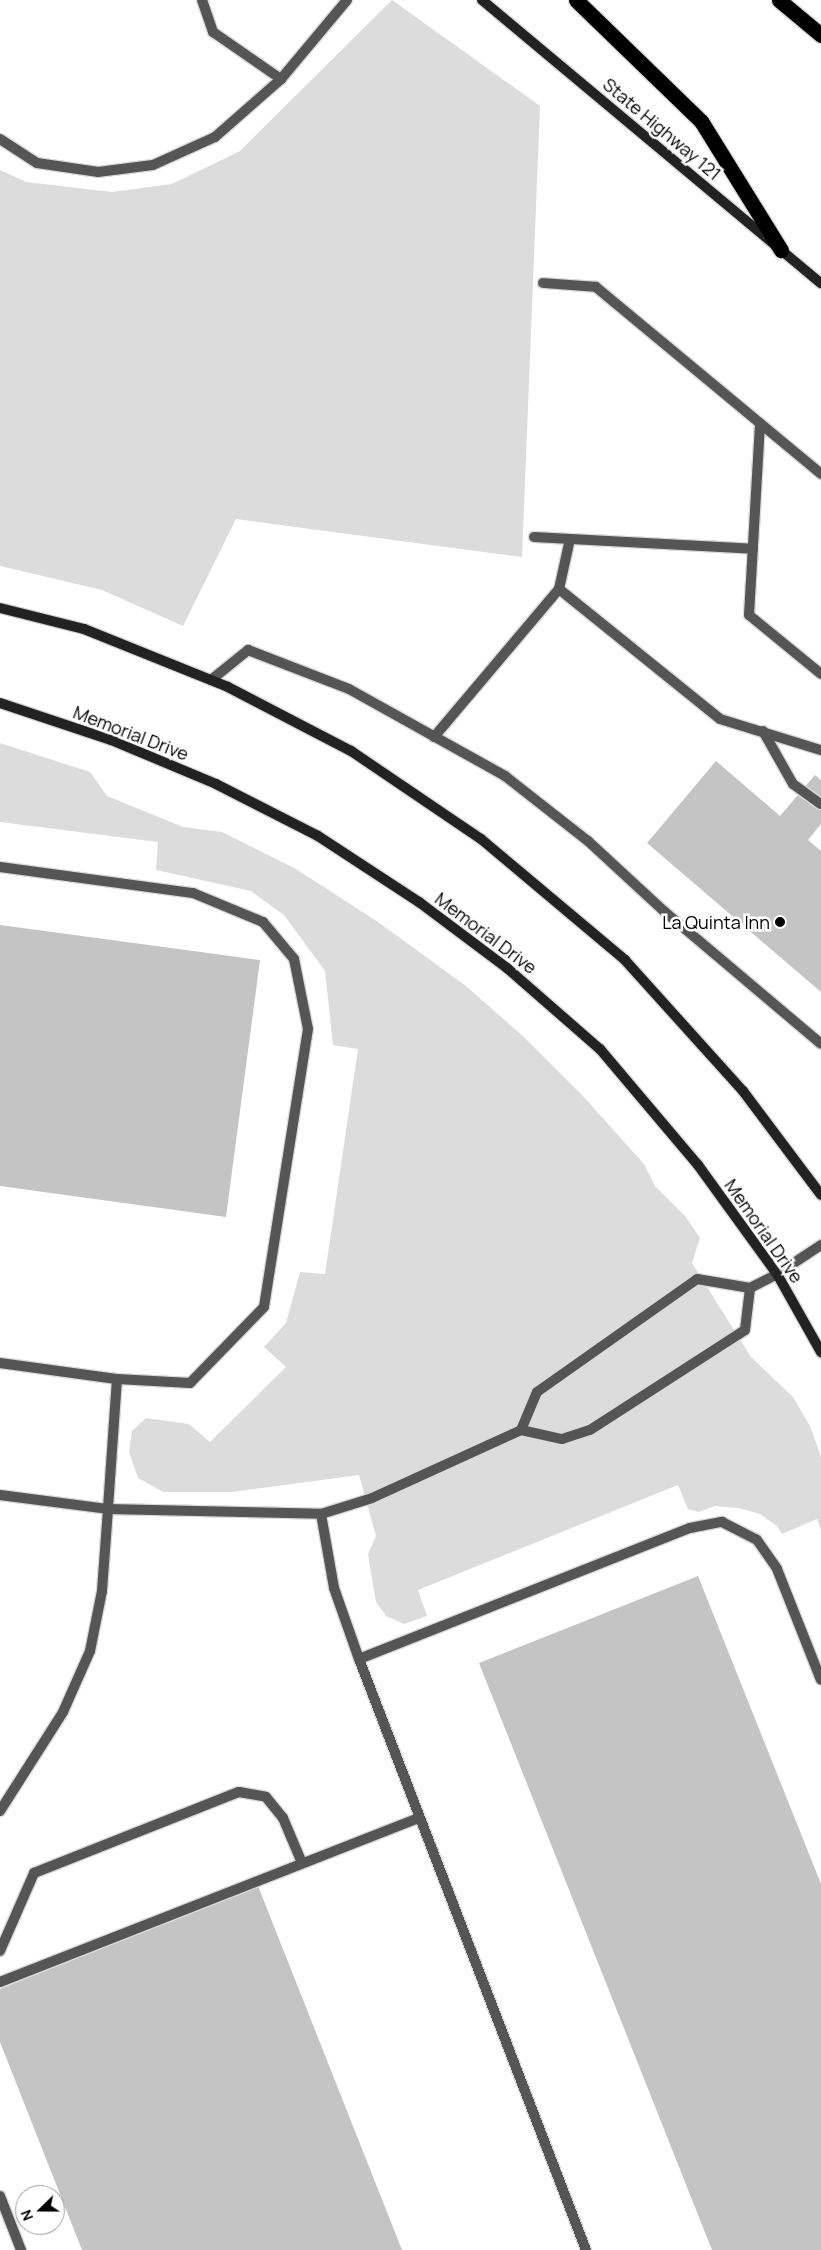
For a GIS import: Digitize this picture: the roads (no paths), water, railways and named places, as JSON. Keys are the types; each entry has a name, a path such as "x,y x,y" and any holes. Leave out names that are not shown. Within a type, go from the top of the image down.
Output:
{"highway":[{"path":"576,0 701,121 781,250"},
{"path":"779,0 821,35"}],"street":[{"path":"202,0 213,32 281,79"},
{"path":"0,139 37,163 98,172 153,165 215,137 281,79 347,0"},
{"name":"State Highway 121","path":"482,0 821,283"},
{"path":"543,283 596,287 821,474"},
{"path":"760,424 749,615 821,674"},
{"path":"534,537 753,549"},
{"path":"434,737 559,589 570,539"},
{"path":"559,589 720,719 821,750"},
{"path":"0,608 84,629 211,680 351,751 489,845 625,960 743,1091 821,1195"},
{"path":"211,680 248,650 349,689 505,776 583,837 665,912 821,1044"},
{"name":"Memorial Drive","path":"0,703 111,740 216,784 318,836 419,902 508,968 600,1049 698,1165 777,1274 821,1352"},
{"path":"763,731 793,784 821,804"},
{"path":"0,867 193,893 263,922 294,960 308,1029 264,1307 190,1383 117,1379 0,1363"},
{"path":"521,1430 538,1392 697,1280 750,1288 777,1274 821,1245"},
{"path":"0,1495 108,1510 321,1514 372,1498 521,1430 562,1439 590,1430 745,1330 750,1288"},
{"path":"0,1811 63,1712 90,1651 102,1591 117,1379"},
{"path":"321,1514 334,1588 359,1659 586,2250"},
{"path":"359,1659 690,1528 722,1522 757,1540 777,1569 821,1680"},
{"path":"0,1951 34,1873 239,1792 266,1797 283,1818 302,1863"},
{"path":"0,1982 419,1818"},
{"path":"0,2196 21,2250"}],"place":[{"name":"La Quinta Inn","path":"780,922"}]}
